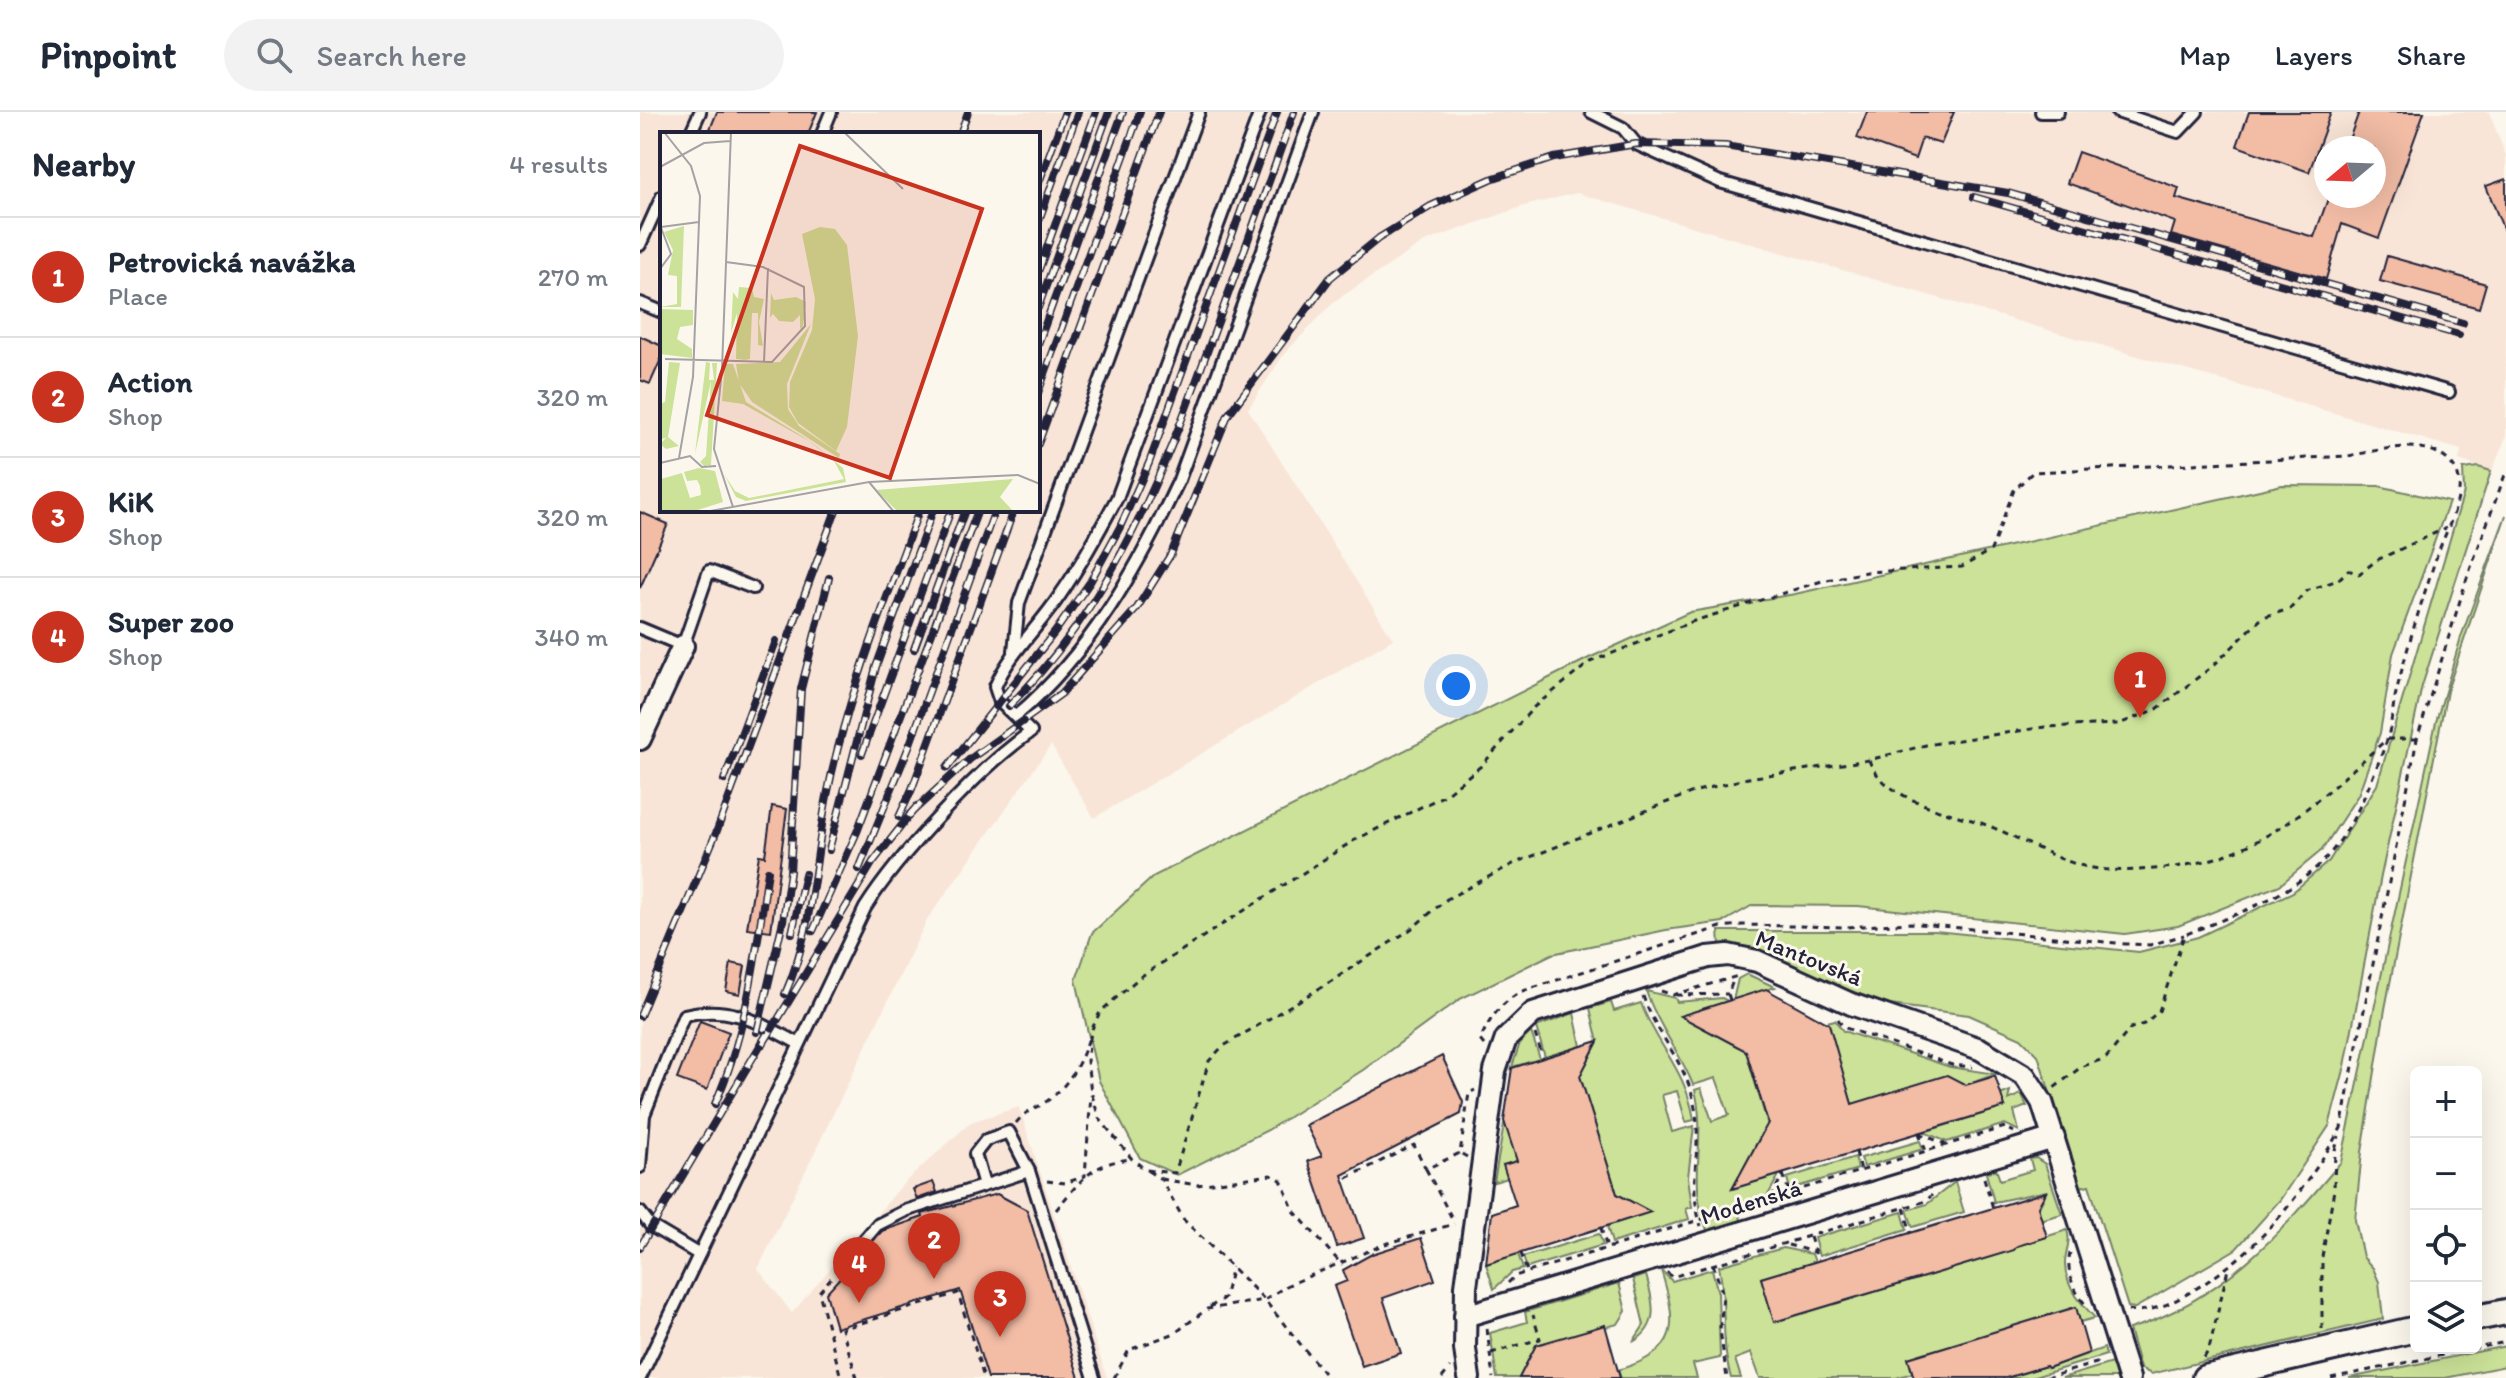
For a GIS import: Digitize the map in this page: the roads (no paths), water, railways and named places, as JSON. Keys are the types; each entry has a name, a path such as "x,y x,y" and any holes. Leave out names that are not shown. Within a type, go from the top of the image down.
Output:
{"street":[{"path":"640,739 683,646"},
{"name":"Mantovská","path":"1469,1378 1465,1316 1500,1049 1514,1029 1533,1013 1708,957 1744,957 1851,1004 1980,1049 2025,1076 2042,1102 2129,1378"},
{"name":"Modenská","path":"1465,1316 2054,1138"},
{"path":"2482,1317 2506,1312"},
{"path":"2201,1373 2410,1330"}],"lane":[{"path":"691,132 700,112"},
{"path":"823,132 831,112"},
{"path":"1014,653 1019,603 1199,112"},
{"path":"640,1378 798,1043 884,879 1003,751 1031,732 1000,702 995,687 1014,653 1059,598 1117,498 1260,112"},
{"path":"1016,716 1053,685 1136,568 1157,527 1179,480 1313,112"},
{"path":"1591,112 1623,128 1636,144 1720,182 2449,392"},
{"path":"2041,112 2058,112"},
{"path":"2117,112 2178,132 2197,112"},
{"path":"640,245 660,200"},
{"path":"640,303 660,311"},
{"path":"640,628 683,646 709,571 753,588"},
{"path":"640,1167 644,1115 684,1015 709,1009 745,1017 798,1043"},
{"path":"984,1185 975,1154 986,1140 1009,1132 1030,1175 1094,1378"},
{"path":"841,1267 877,1225 905,1211 984,1185 1030,1175"},
{"path":"640,1212 651,1226 698,1254"}],"railway":[{"path":"961,132 968,112"},
{"path":"1040,180 1065,112"},
{"path":"1040,217 1078,112"},
{"path":"1040,266 1096,112"},
{"path":"1040,302 1109,112"},
{"path":"1040,339 1123,112"},
{"path":"1040,387 1140,112"},
{"path":"1040,439 1159,112"},
{"path":"947,768 1055,632 1090,582 1120,527 1149,463 1277,112"},
{"path":"1009,706 1045,667 1077,625 1131,536 1193,391 1294,112"},
{"path":"910,814 970,759 1061,694 1137,608 1171,554 1228,415 1330,278 1379,238 1431,206 1491,179 1554,158 1636,144 1725,146 2008,193 2463,323"},
{"path":"1974,197 2459,335"},
{"path":"640,1016 716,833 835,512"},
{"path":"785,994 802,946 835,759 867,652 918,512"},
{"path":"829,850 876,667 932,512"},
{"path":"862,754 950,512"},
{"path":"914,649 964,512"},
{"path":"813,931 857,832 977,512"},
{"path":"859,869 910,744 994,512"},
{"path":"899,817 1013,512"},
{"path":"757,1032 783,921 790,872 801,689 829,578"},
{"path":"724,780 776,641"},
{"path":"763,1044 873,862 917,806"},
{"path":"715,1104 736,1048 743,1019 768,871"},
{"path":"792,933 805,874"},
{"path":"640,1247 767,1034"}],"place":[{"name":"Petrovická navážka","path":"2140,718"},
{"name":"Action","path":"934,1279"},
{"name":"Super zoo","path":"859,1303"},
{"name":"KiK","path":"1000,1337"}]}
